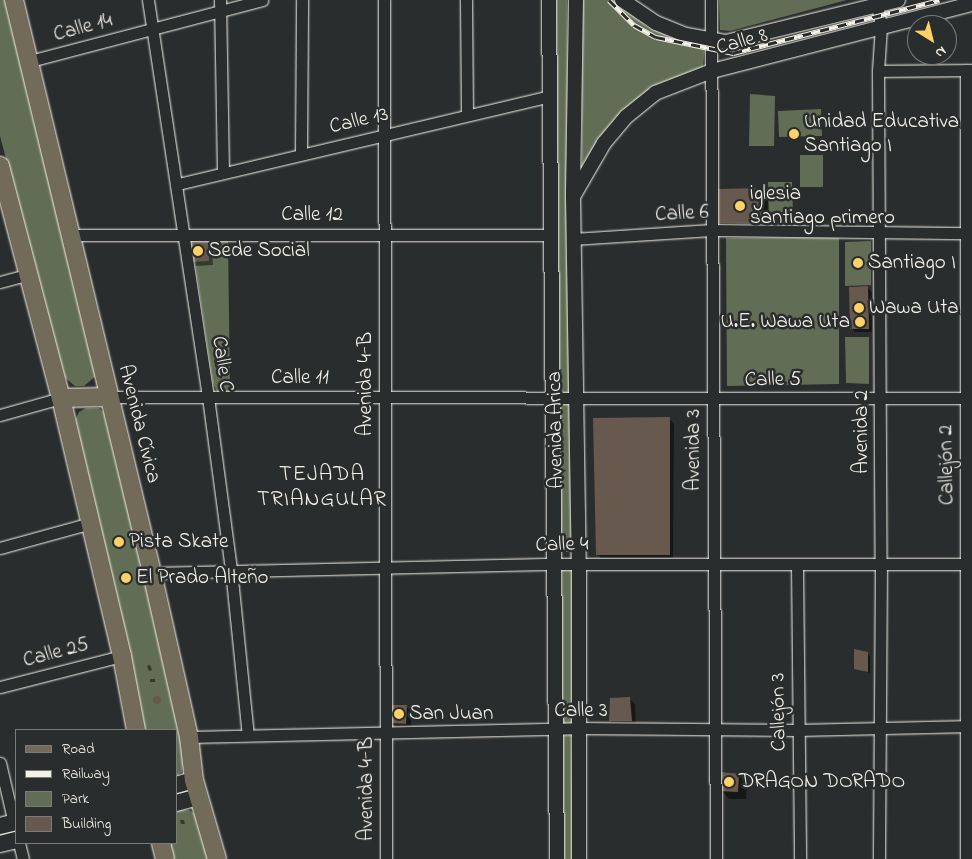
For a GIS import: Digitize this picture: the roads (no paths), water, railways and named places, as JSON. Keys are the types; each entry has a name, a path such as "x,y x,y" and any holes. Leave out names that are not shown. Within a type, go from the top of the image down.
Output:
{"main road":[{"name":"Avenida Cívica","path":"14,0 152,573 189,737 196,789 217,859"},
{"path":"0,166 30,274 61,398 122,656 136,729"},
{"path":"61,398 109,396"},
{"path":"178,784 196,789"},
{"path":"178,802 196,789"},
{"path":"0,844 15,842"},
{"path":"161,844 164,859"}],"street":[{"name":"Calle C","path":"148,0 178,184 208,397 231,569 248,736"},
{"name":"Calle 14","path":"30,61 152,29 220,6 262,0"},
{"path":"301,154 302,0"},
{"name":"Avenida 4-B","path":"384,0 386,859"},
{"path":"466,0 467,115"},
{"name":"Avenida Arica","path":"550,0 552,399 555,564 554,729 557,859"},
{"name":"Avenida Arica","path":"576,0 573,197 579,564 579,859"},
{"name":"Calle 8","path":"622,0 656,24 712,40 726,42 898,0"},
{"name":"Avenida 3","path":"711,0 712,563 716,859"},
{"name":"Calle 8","path":"573,197 604,143 627,116 656,93 712,71 972,4"},
{"name":"Avenida 2","path":"877,5 881,26 878,71 881,396 881,565 878,726 879,859"},
{"path":"220,6 223,173"},
{"path":"878,71 969,70"},
{"name":"Callejón 2","path":"966,859 970,564 968,398 969,70"},
{"name":"Calle 13","path":"178,184 550,96"},
{"name":"Calle 6","path":"574,239 712,230 968,233"},
{"name":"Calle 12","path":"72,236 184,233 551,235"},
{"path":"0,282 30,274"},
{"name":"Calle 11","path":"109,396 552,399"},
{"name":"Calle 5","path":"552,399 881,396 968,398"},
{"path":"0,415 61,398"},
{"path":"0,548 91,523"},
{"name":"Calle 4","path":"152,573 231,569 555,564 970,564"},
{"name":"Callejón 3","path":"797,565 797,730 800,859"},
{"name":"Calle 25","path":"0,687 122,656"},
{"name":"Calle 3","path":"189,737 578,728 797,730 878,726 969,726"},
{"path":"0,763 12,826"},
{"path":"19,844 23,859"}],"railway":[{"path":"609,0 634,25 656,37 733,53 939,0"}],"place":[{"name":"Unidad Educativa Santiago I","path":"794,134"},
{"name":"iglesia santiago primero","path":"740,206"},
{"name":"Sede Social","path":"198,251"},
{"name":"Santiago I","path":"858,263"},
{"name":"Wawa Uta","path":"859,308"},
{"name":"U.E. Wawa Uta","path":"860,322"},
{"name":"Pista Skate","path":"119,542"},
{"name":"El Prado Alteño","path":"126,578"},
{"name":"San Juan","path":"399,714"},
{"name":"DRAGON DORADO","path":"729,782"}],"district":[{"name":"TEJADA TRIANGULAR","path":"322,488"}]}
